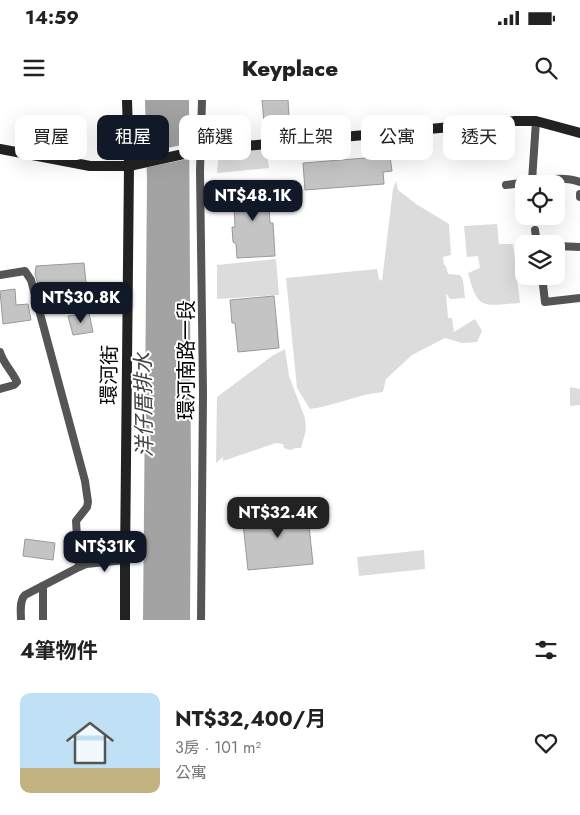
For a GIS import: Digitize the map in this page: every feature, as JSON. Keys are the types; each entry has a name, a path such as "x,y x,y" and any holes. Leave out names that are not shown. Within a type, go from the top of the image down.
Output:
{"street":[{"name":"環河街","path":"125,620 124,560 129,166 127,100"},
{"name":"環河南路一段","path":"201,115 202,100"},
{"path":"251,146 515,121 536,121 580,132"},
{"path":"530,175 536,121"},
{"path":"0,148 90,166 129,166 179,155"},
{"name":"環河南路一段","path":"198,160 203,393 201,620"},
{"path":"565,180 573,179 580,182"},
{"path":"506,185 515,184"},
{"path":"535,230 536,235"},
{"path":"565,246 580,247"},
{"path":"0,274 25,271 28,274 69,419 85,481 88,502 87,507 76,522 79,567"},
{"path":"543,285 545,302 580,298"},
{"path":"0,352 2,360 10,369 17,382 14,385 0,389"},
{"path":"21,620 23,598 43,586 86,564 124,560"},
{"path":"43,586 43,620"}],"shaded area":[{"path":"145,100 189,100 189,115 179,115 179,160 189,160 190,620 143,620 146,160 169,160 169,115 145,115"},
{"path":"261,147 261,160 268,160 269,168 217,173 218,160 251,160 251,148"},
{"path":"396,181 398,190 416,204 449,224 451,255 443,257 444,265 448,274 460,275 463,280 465,298 450,299 446,293 448,318 452,318 454,332 475,319 482,331 477,342 462,343 445,338 412,355 386,379 383,392 310,409 297,388 286,278 377,269 379,279 382,281 393,189"},
{"path":"497,224 499,244 513,244 515,285 518,285 520,303 490,305 479,300 468,273 480,268 478,256 467,257 464,226"},
{"path":"276,259 279,295 217,299 217,265"},
{"path":"285,349 289,376 305,418 306,430 301,448 290,450 284,448 283,444 276,443 223,461 223,457 216,463 217,397 272,356"},
{"path":"570,387 580,389 580,405 570,406"},
{"path":"424,550 425,569 359,576 357,557"}],"pier":[{"path":"179,146 179,160 182,160 144,168 144,160 169,160 169,148"}],"building":[{"path":"262,100 288,100 289,115 263,115"},
{"path":"351,159 391,160 392,171 383,172 384,184 305,190 303,163"},
{"path":"268,184 270,223 273,223 275,256 237,258 232,227 235,227 233,186"},
{"path":"84,263 88,302 61,304 63,309 46,314 35,274 36,266"},
{"path":"15,289 16,305 28,304 31,320 3,324 0,291"},
{"path":"274,296 279,348 238,352 235,323 232,323 230,300"},
{"path":"89,313 93,332 73,335 68,316"},
{"path":"307,507 313,564 248,570 242,514"},
{"path":"25,539 55,543 53,560 23,556"}],"water label":[{"name":"洋仔厝排水","path":"144,405"}]}
